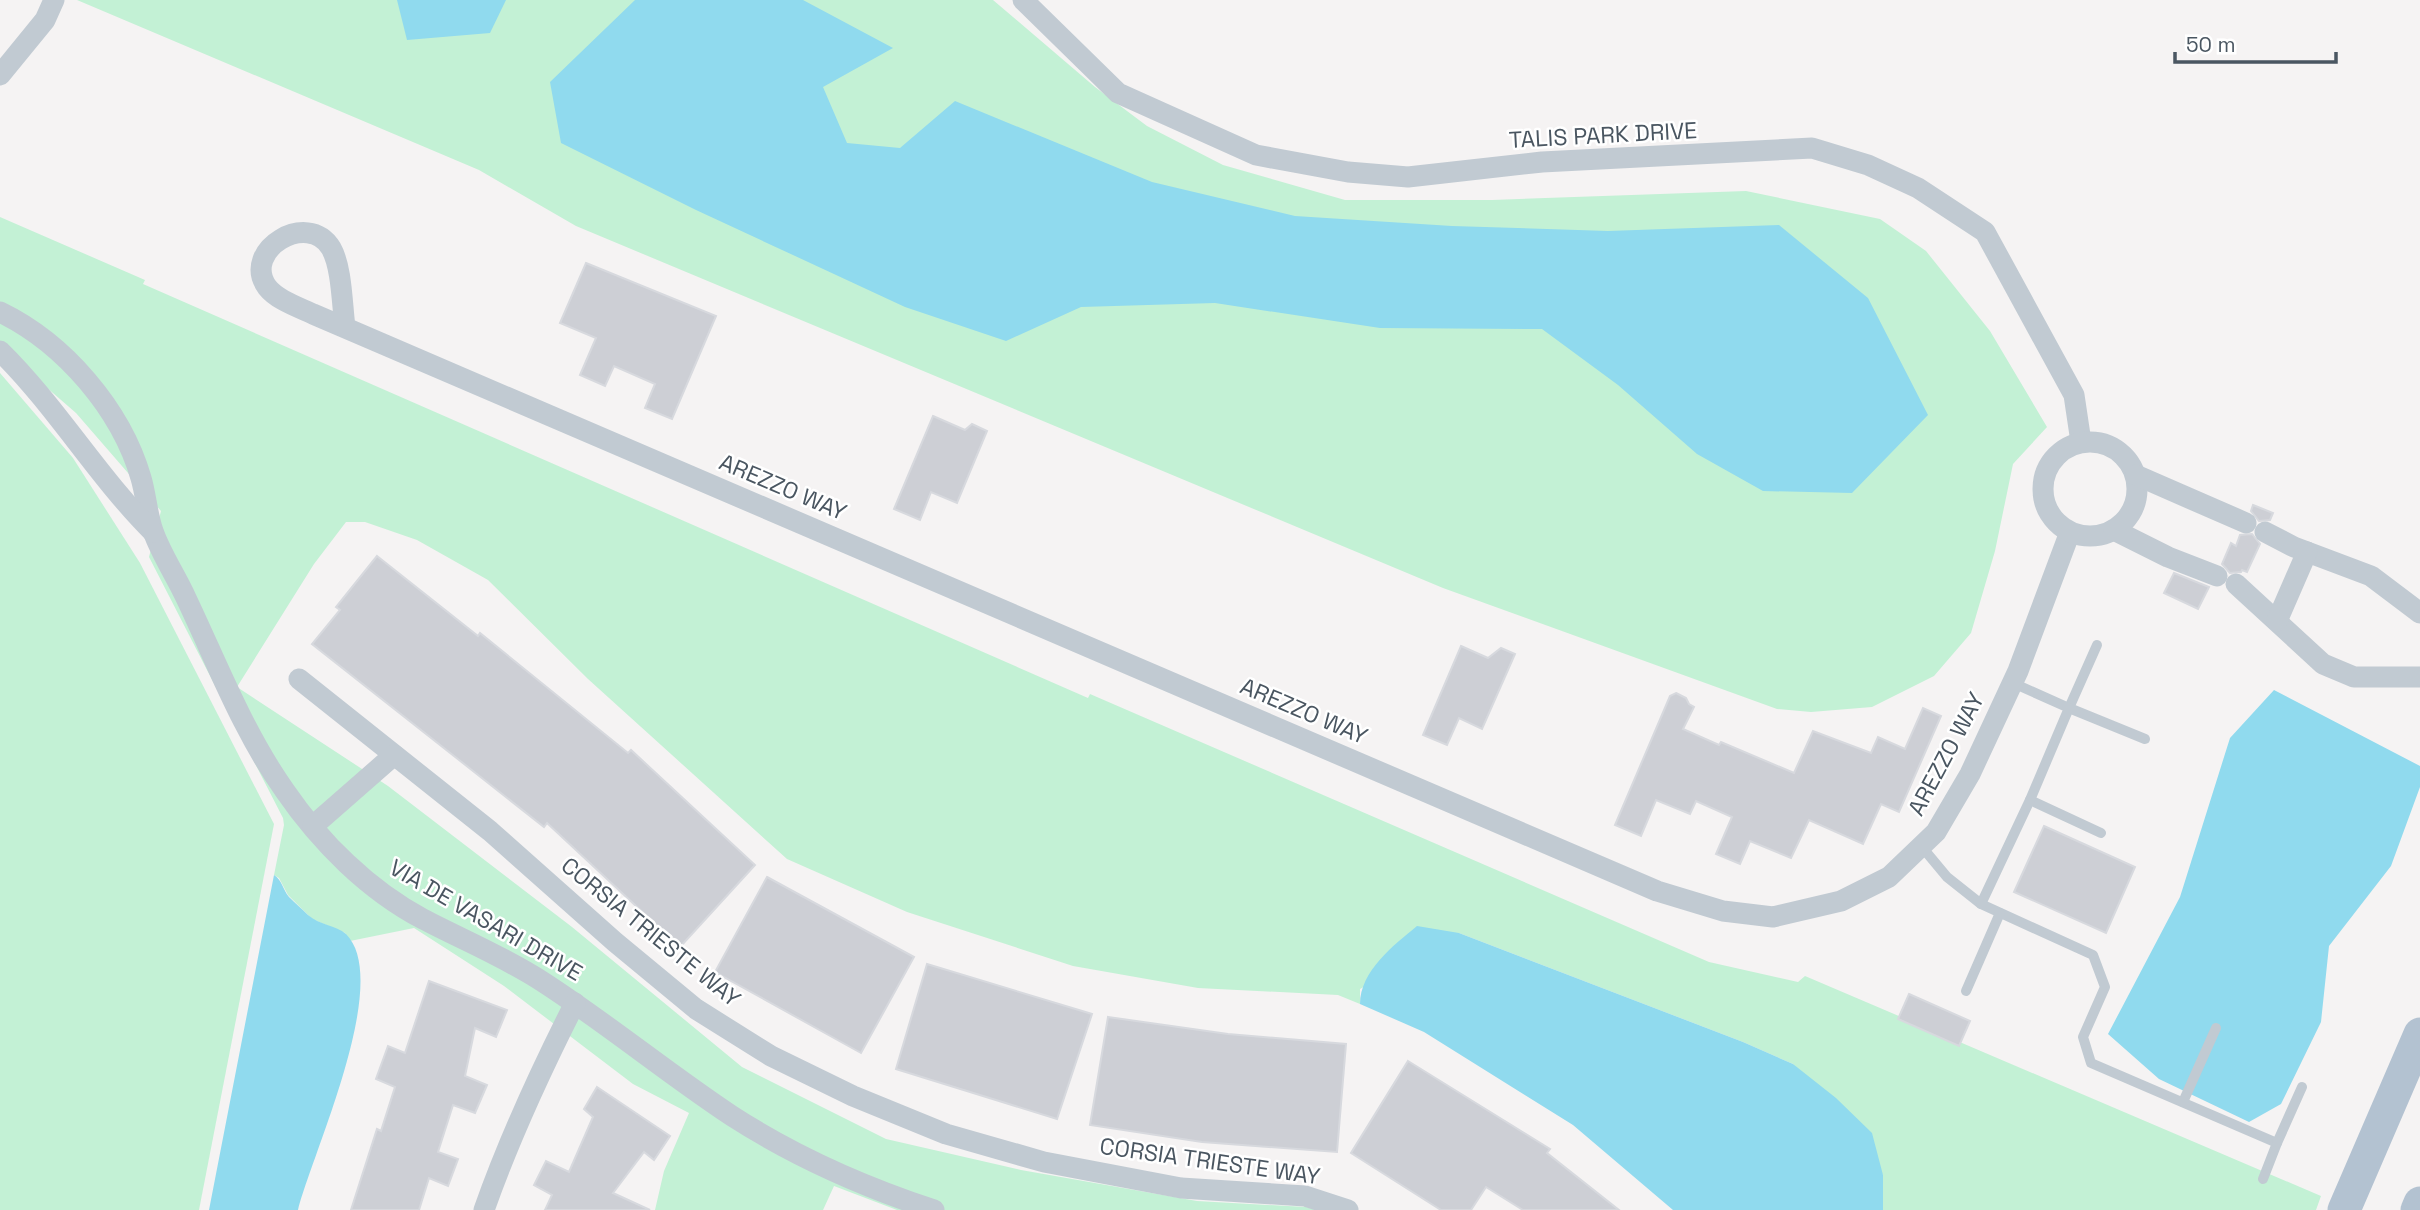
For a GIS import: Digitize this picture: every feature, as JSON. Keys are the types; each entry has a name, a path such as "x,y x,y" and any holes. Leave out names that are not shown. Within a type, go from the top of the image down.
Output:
{"main road":[{"path":"2347,1203 2420,1034"},
{"path":"2417,1210 2420,1203"}],"street":[{"path":"0,75 45,20 54,0"},
{"name":"TALIS PARK DRIVE","path":"1023,0 1118,93 1256,155 1348,172 1408,177 1542,162 1812,148 1868,165 1918,188 1985,232 2074,395 2081,442"},
{"name":"AREZZO WAY","path":"345,327 336,261 330,246 316,236 302,232 284,236 273,244 264,259 261,274 267,287 281,298 345,327 1657,891 1723,911 1773,917 1841,901 1889,877 1936,832 1954,804 2013,683 2070,532"},
{"name":"VIA DE VASARI DRIVE","path":"0,312 20,321 71,364 108,407 125,437 141,476 153,532 186,597 243,723 285,792 352,867 381,892 421,918 495,954 575,1003 732,1116 806,1158 855,1181 934,1210"},
{"name":"VIA DE VASARI DRIVE","path":"0,351 51,409 127,505 153,532"},
{"path":"2095,441 2108,445 2125,457 2136,475 2134,506 2127,520 2100,536 2070,532 2058,524 2048,512 2043,498 2042,483 2046,469 2066,447 2081,442 2095,441"},
{"path":"2136,475 2307,552 2371,576 2420,613"},
{"path":"2114,530 2227,580 2323,664 2354,677 2420,677"},
{"path":"2277,621 2307,552"},
{"name":"CORSIA TRIESTE WAY","path":"299,679 490,831 615,942 696,1009 771,1056 853,1096 946,1134 1044,1162 1181,1188 1305,1196 1348,1210"},
{"path":"313,826 394,755"},
{"path":"484,1210 544,1064 575,1003"}],"lane":[{"path":"1981,904 2030,800 2097,645"},
{"path":"2013,683 2145,739"},
{"path":"2030,800 2101,833"},
{"path":"1922,847 1947,877 1981,904 2093,955 2105,987 2084,1037 2091,1063 2277,1143"},
{"path":"1966,991 2000,913"},
{"path":"2183,1102 2216,1028"},
{"path":"2263,1179 2302,1087"}],"green space":[{"path":"77,0 993,0 1095,87 1147,126 1223,165 1345,200 1492,200 1746,191 1880,219 1926,251 1990,331 2047,427 2013,464 1995,551 1971,633 1934,676 1872,707 1811,712 1777,709 1443,588 576,226 479,170"},
{"path":"0,217 145,280 143,284 1088,698 1090,694 1709,962 1798,982 1805,976 2321,1196 2316,1210 1883,1210 1883,1175 1793,1064 1743,1042 1459,933 1360,989 1360,1004 1338,995 1198,988 1073,966 907,912 787,859 588,679 488,580 417,540 365,522 346,522 314,564 237,687 388,786 572,927 742,1067 886,1139 1021,1170 1197,1201 1306,1207 1316,1210 897,1210 834,1186 823,1210 655,1210 664,1171 689,1113 633,1084 504,986 414,928 350,941 345,933 312,919 288,895 279,878 274,875 283,818 149,557 161,511 76,413 0,347"},
{"path":"0,373 73,458 140,563 274,824 199,1210 0,1210"}],"water":[{"path":"397,0 506,0 490,33 407,40"},
{"path":"635,0 803,0 893,48 823,87 847,143 900,148 955,101 1152,182 1295,216 1452,226 1608,231 1779,225 1868,298 1928,415 1852,493 1763,491 1697,454 1618,385 1542,329 1380,328 1215,303 1081,307 1006,341 905,307 696,210 561,143 550,82"},
{"path":"2274,690 2420,766 2420,787 2391,866 2329,946 2321,1022 2281,1104 2249,1122 2159,1079 2108,1034 2180,897 2230,738"},
{"path":"274,875 289,897 308,915 346,934 358,957 360,989 355,1027 345,1069 298,1210 209,1210"},
{"path":"1417,926 1459,933 1743,1042 1793,1064 1836,1098 1872,1133 1883,1175 1883,1210 1673,1210 1573,1125 1424,1032 1360,1004 1362,992 1372,970 1389,950"}],"building":[{"path":"586,263 716,316 672,419 645,408 655,384 614,366 605,386 580,375 596,338 560,323"},
{"path":"933,416 965,430 972,424 987,431 957,503 931,492 920,520 894,509"},
{"path":"2253,505 2273,513 2270,520 2259,521 2251,511"},
{"path":"2252,534 2260,544 2247,572 2242,570 2230,573 2222,564 2231,543 2236,546 2240,535"},
{"path":"377,556 478,636 480,633 628,753 631,750 755,865 680,947 547,823 544,827 312,644 340,610 336,607"},
{"path":"2174,573 2209,587 2198,609 2164,593"},
{"path":"1461,646 1488,658 1501,648 1515,654 1482,729 1459,718 1447,745 1423,735"},
{"path":"1676,693 1686,698 1694,707 1683,729 1794,773 1813,731 1871,753 1878,737 1905,749 1923,708 1941,716 1899,812 1881,804 1863,844 1809,820 1791,858 1750,841 1740,864 1716,854 1732,817 1696,801 1690,814 1656,800 1641,836 1615,825 1670,696"},
{"path":"2044,826 2135,867 2106,933 2014,892"},
{"path":"767,877 914,957 861,1053 715,972"},
{"path":"927,964 1092,1014 1057,1119 896,1069"},
{"path":"429,981 507,1010 496,1037 475,1028 465,1076 487,1085 475,1113 453,1105 438,1152 458,1159 448,1186 429,1178 419,1210 351,1210 377,1129 381,1131 395,1087 376,1079 388,1046 405,1053"},
{"path":"1909,994 1970,1021 1959,1046 1898,1019"},
{"path":"1108,1017 1228,1034 1346,1044 1337,1152 1202,1142 1090,1125"},
{"path":"1408,1061 1550,1149 1547,1153 1619,1210 1523,1210 1486,1187 1471,1210 1441,1210 1351,1153"},
{"path":"597,1087 670,1136 654,1160 644,1152 613,1193 650,1210 545,1210 552,1195 534,1185 546,1161 569,1172 593,1117 584,1109"}]}
